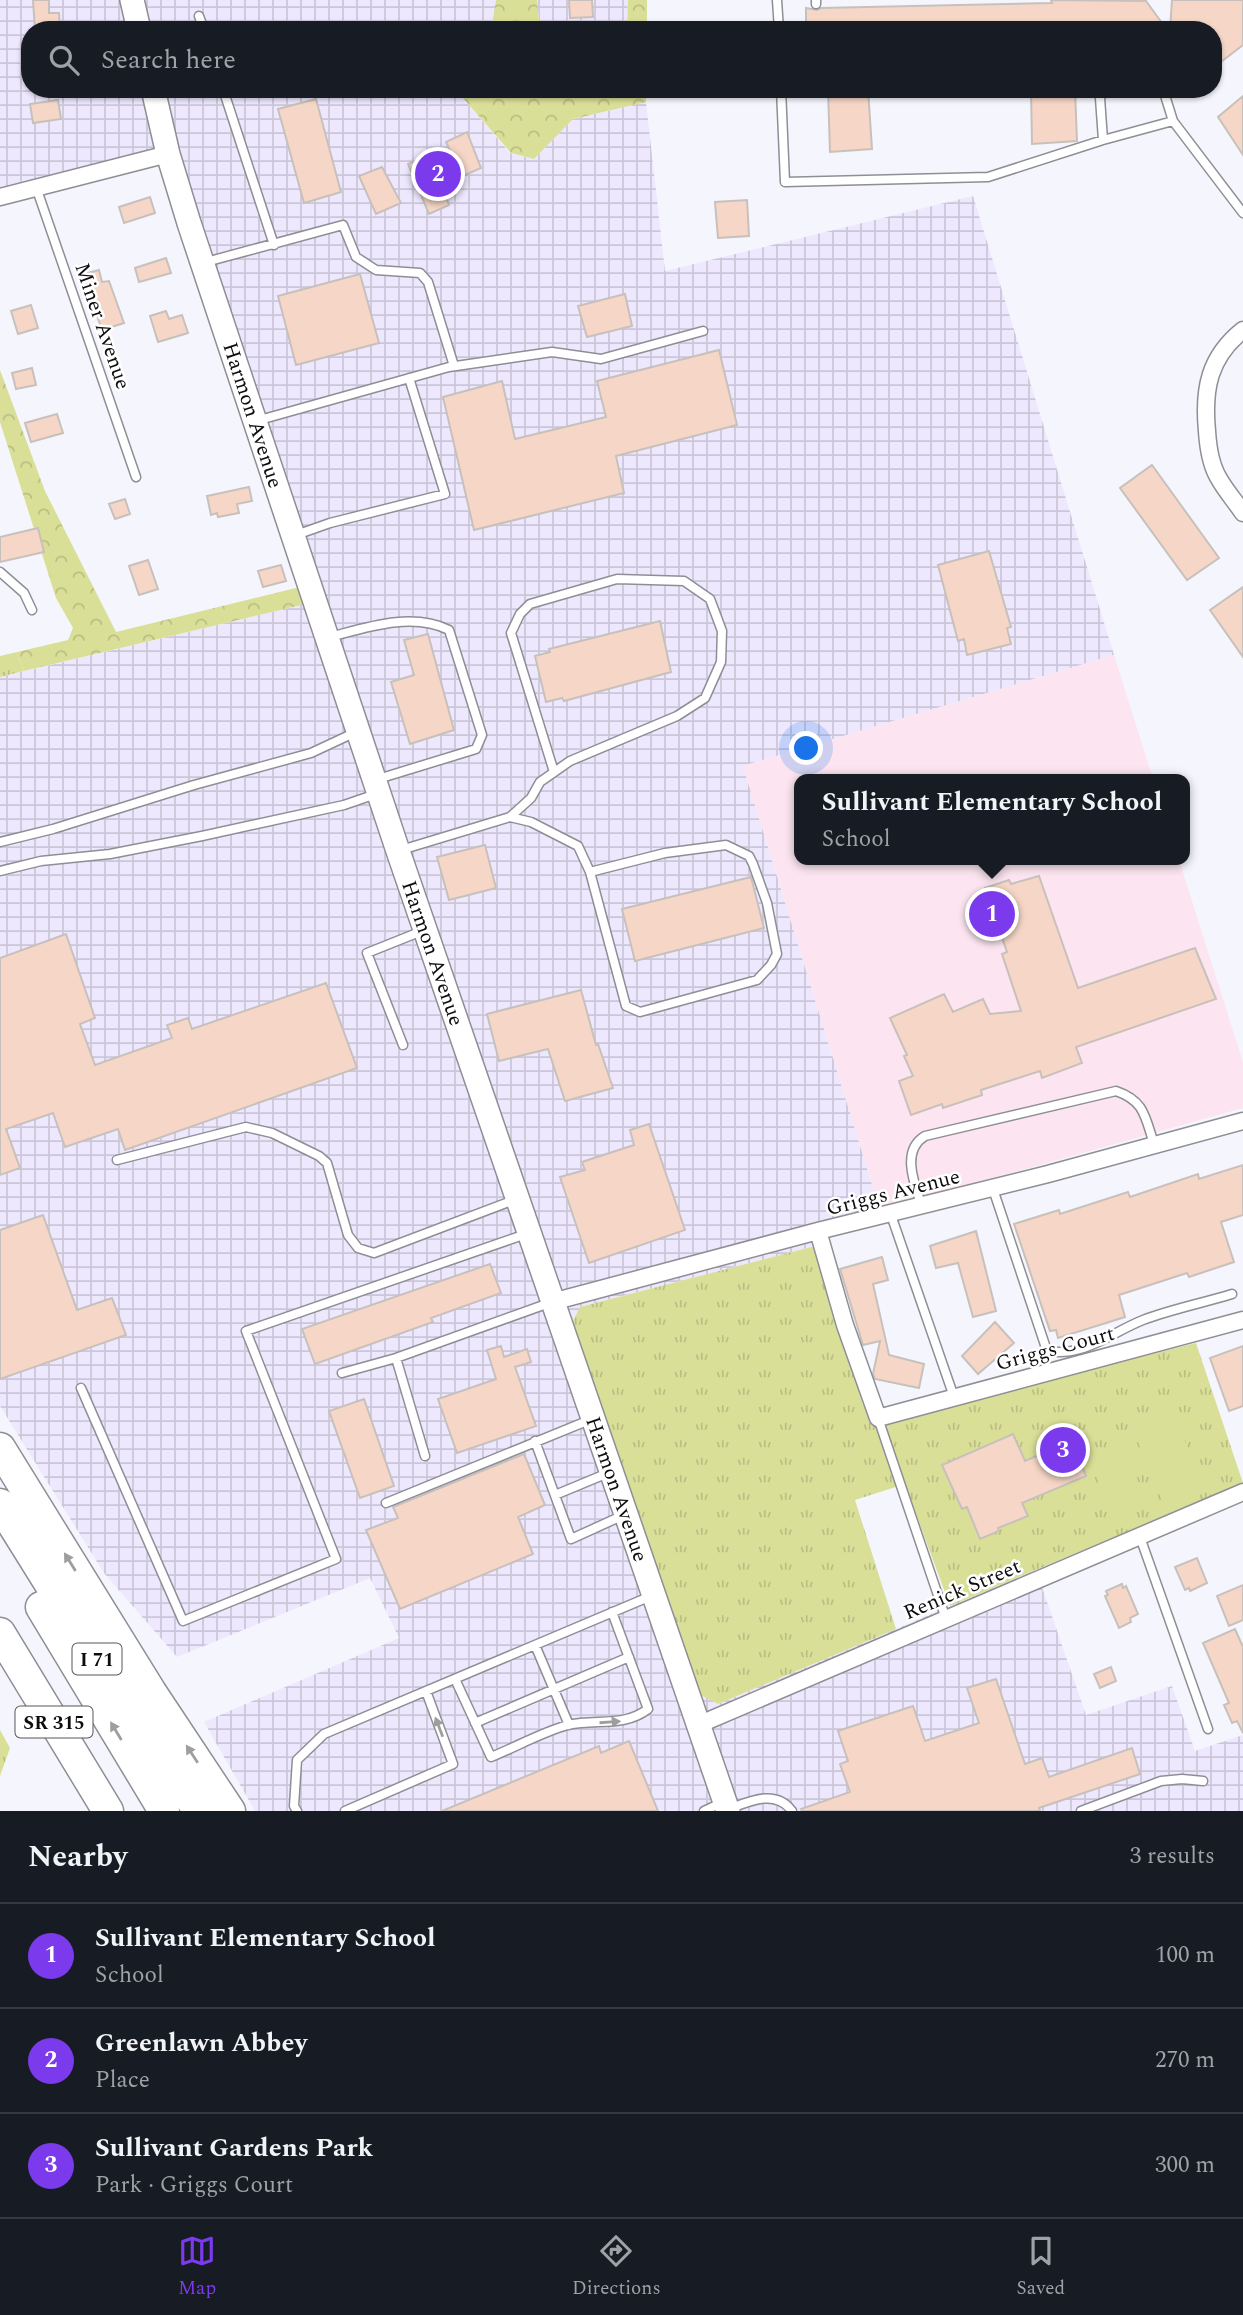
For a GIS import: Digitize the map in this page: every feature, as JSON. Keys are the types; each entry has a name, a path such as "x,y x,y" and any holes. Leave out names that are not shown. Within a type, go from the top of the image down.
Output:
{"highway":[{"path":"0,1448 151,1692 230,1811"},
{"name":"I 71","path":"0,1504 131,1714 199,1811"},
{"name":"SR 315","path":"0,1539 163,1811"},
{"path":"0,1633 92,1811"},
{"name":"SR 315","path":"0,1633 108,1811"}],"main road":[{"path":"132,0 137,21"},
{"name":"Harmon Avenue","path":"155,98 168,154 293,536 528,1233 698,1725 721,1808"}],"street":[{"path":"0,197 168,154"},
{"path":"1243,330 1228,342 1216,361 1209,379 1205,407 1208,451 1217,477 1243,513"},
{"name":"Griggs Avenue","path":"552,1302 818,1231 993,1189 1243,1121"},
{"path":"818,1231 845,1325 878,1418"},
{"name":"Griggs Court","path":"878,1418 1243,1320"},
{"name":"Renick Street","path":"698,1725 1243,1492"}],"lane":[{"path":"777,0 778,21"},
{"path":"199,16 201,21"},
{"path":"226,98 274,245"},
{"path":"783,98 785,182 988,177 1102,140 1173,121"},
{"path":"1100,98 1102,140"},
{"path":"1166,98 1173,121 1243,213"},
{"name":"Miner Avenue","path":"36,187 136,477"},
{"path":"203,263 343,225 356,257 376,270 420,274 428,282 454,366"},
{"path":"256,421 454,366 552,352 601,359 703,331"},
{"path":"293,536 330,523 445,494 409,378"},
{"path":"0,572 24,593 32,610"},
{"path":"398,851 510,817 531,798 540,782 570,761 677,716 705,698 721,662 722,631 710,599 684,581 617,579 530,604 520,614 511,634 554,772"},
{"path":"0,871 41,861 110,854 344,805 377,786 476,749 482,736 449,630 438,624 417,621 387,623 328,638"},
{"path":"0,842 311,753 359,731"},
{"path":"510,817 531,822 578,846 590,872 626,1006 640,1012 757,979 771,965 777,954 767,903 753,864 749,856 726,845 665,853 590,872"},
{"path":"403,1045 368,953 425,930"},
{"path":"922,1207 913,1179 911,1161 916,1141 925,1136 1116,1091 1131,1097 1140,1105 1154,1144"},
{"path":"117,1160 246,1127 272,1133 319,1156 327,1163 348,1235 358,1248 374,1253 517,1199"},
{"path":"993,1189 1047,1351 1065,1354 1099,1342 1143,1320 1232,1294"},
{"path":"891,1215 954,1398"},
{"path":"81,1388 183,1621 336,1559 246,1331 528,1233"},
{"path":"342,1373 396,1358 552,1302"},
{"path":"396,1358 425,1456"},
{"path":"878,1418 946,1619"},
{"path":"386,1503 592,1419"},
{"path":"535,1441 571,1539 626,1514"},
{"path":"555,1495 611,1472"},
{"path":"1140,1537 1208,1729"},
{"path":"297,1811 294,1806 297,1760 324,1734 654,1595"},
{"path":"455,1679 491,1757 569,1725 620,1722 638,1716 648,1709 612,1612"},
{"path":"536,1645 569,1725"},
{"path":"475,1723 629,1657"},
{"path":"345,1811 453,1764 426,1691"},
{"path":"1081,1811 1161,1781 1203,1781"},
{"path":"721,1808 768,1797 782,1800 792,1811"}],"shaded area":[{"path":"0,0 496,0 492,21 21,21 21,98 463,98 510,153 534,159 573,119 646,102 665,271 973,196 1114,655 743,766 880,1210 815,1246 580,1307 718,1704 1036,1570 1086,1715 1172,1686 1195,1751 1243,1735 1243,1811 255,1811 204,1722 399,1638 370,1578 177,1657 104,1573 0,1406 0,677 309,603 162,148 0,192"},
{"path":"537,0 628,0 627,21 539,21"},
{"path":"1114,655 1151,774 794,774 794,865 1181,865 1243,1062 1243,1108 880,1210 743,766"}],"green space":[{"path":"496,0 537,0 539,21 492,21"},
{"path":"628,0 647,0 647,21 627,21"},
{"path":"463,98 646,98 646,102 573,119 534,159 511,153"},
{"path":"0,370 45,491 116,632 304,586 310,603 24,671 17,652 68,640 73,628 56,598 0,422"},
{"path":"17,652 24,671 0,677 0,656"},
{"path":"815,1246 863,1405 882,1422 1196,1343 1243,1483 950,1606 905,1484 855,1500 896,1629 718,1704 693,1691 571,1325 580,1307"},
{"path":"1171,1409 1205,1487 1165,1505 1131,1426"},
{"path":"1124,1447 1147,1502 1113,1517 1090,1462"},
{"path":"0,1730 10,1748 0,1776"}],"building":[{"path":"33,0 49,0 49,13 59,13 59,21 34,21"},
{"path":"569,0 592,0 593,17 570,18"},
{"path":"1051,0 1146,1 1160,21 806,21 806,8 817,10 1052,3"},
{"path":"1172,0 1243,0 1243,45 1222,61 1222,21 1171,21"},
{"path":"1243,96 1243,155 1218,117"},
{"path":"828,98 869,98 872,149 830,152"},
{"path":"1031,98 1075,98 1077,141 1032,144"},
{"path":"316,99 341,192 304,203 278,109"},
{"path":"58,100 61,119 33,123 30,104"},
{"path":"467,132 481,168 442,185 449,205 429,214 408,164 425,157 428,165 451,153 446,142"},
{"path":"382,167 401,203 376,214 359,176"},
{"path":"150,197 155,213 124,223 119,207"},
{"path":"747,200 749,236 718,238 715,202"},
{"path":"166,258 171,273 139,282 135,268"},
{"path":"99,270 102,282 109,281 124,323 102,330 80,275"},
{"path":"360,274 379,343 296,365 278,296"},
{"path":"625,294 632,326 587,337 578,306"},
{"path":"31,305 38,328 18,334 11,311"},
{"path":"166,311 169,319 182,315 188,333 158,342 150,316"},
{"path":"719,350 737,425 616,456 624,493 474,530 443,397 502,381 515,439 606,417 597,381"},
{"path":"32,368 36,385 16,389 12,373"},
{"path":"57,414 63,433 31,442 25,423"},
{"path":"1152,465 1219,558 1187,580 1120,488"},
{"path":"249,487 252,501 237,504 239,513 218,517 217,513 211,515 207,496"},
{"path":"125,499 130,514 115,519 109,504"},
{"path":"38,528 44,552 0,562 0,537"},
{"path":"989,551 1011,627 1007,628 1011,644 967,655 964,639 958,641 938,565"},
{"path":"148,560 158,589 139,595 129,566"},
{"path":"281,565 286,581 263,587 258,571"},
{"path":"1243,587 1243,657 1210,610"},
{"path":"660,621 671,672 564,701 562,698 546,702 535,656 550,652 549,649"},
{"path":"428,634 454,730 410,744 391,682 414,675 404,640"},
{"path":"485,845 496,888 449,900 437,857"},
{"path":"1039,876 1078,988 1195,948 1216,999 1076,1047 1082,1063 1042,1078 1040,1071 981,1090 982,1095 943,1108 942,1104 911,1115 899,1081 913,1076 904,1056 907,1055 890,1018 944,994 953,1012 983,999 990,1014 1021,1011 1002,954 1007,952 985,888 1009,880 1011,884"},
{"path":"751,877 764,928 635,961 622,909"},
{"path":"66,934 95,1018 80,1024 95,1065 172,1038 167,1025 188,1018 192,1029 326,983 357,1068 125,1150 118,1129 65,1147 53,1113 6,1129 20,1168 0,1175 0,958"},
{"path":"581,990 596,1045 598,1044 613,1088 565,1101 548,1049 499,1061 487,1014"},
{"path":"649,1124 685,1230 589,1263 560,1177 585,1170 582,1162 634,1145 630,1130"},
{"path":"1243,1165 1243,1215 1221,1222 1234,1262 1189,1277 1187,1273 1119,1295 1125,1317 1058,1338 1056,1330 1050,1331 1014,1224 1059,1210 1060,1214 1128,1192 1130,1197 1198,1174 1199,1179"},
{"path":"43,1215 77,1310 112,1298 126,1335 0,1379 0,1230"},
{"path":"976,1231 996,1311 973,1317 958,1263 936,1268 930,1246"},
{"path":"882,1257 888,1280 873,1284 889,1355 924,1364 919,1388 875,1379 873,1374 880,1341 863,1345 840,1269"},
{"path":"490,1264 501,1293 431,1318 433,1322 315,1364 302,1329"},
{"path":"995,1322 1014,1343 978,1374 962,1356"},
{"path":"501,1346 504,1357 527,1349 531,1362 515,1367 536,1426 457,1453 438,1399 496,1379 487,1350"},
{"path":"1243,1346 1243,1406 1229,1411 1210,1358"},
{"path":"364,1399 394,1486 360,1498 329,1411"},
{"path":"1013,1434 1025,1461 1071,1441 1086,1476 1022,1503 1028,1516 998,1528 999,1531 980,1539 967,1507 962,1509 942,1465"},
{"path":"524,1454 545,1505 518,1517 533,1554 400,1609 366,1530 398,1518 393,1507"},
{"path":"1197,1558 1207,1583 1190,1591 1189,1588 1185,1590 1175,1567"},
{"path":"1122,1584 1123,1588 1126,1586 1138,1614 1130,1618 1131,1622 1119,1628 1105,1596 1108,1595 1106,1591"},
{"path":"1243,1585 1243,1620 1229,1626 1217,1596"},
{"path":"1235,1629 1243,1647 1243,1733 1237,1721 1232,1723 1224,1705 1229,1703 1203,1643"},
{"path":"1111,1667 1116,1681 1100,1688 1094,1674"},
{"path":"996,1679 1025,1764 1042,1758 1049,1777 1132,1748 1140,1774 1039,1808 1040,1811 802,1811 801,1809 850,1792 840,1764 848,1761 838,1731 913,1706 925,1741 979,1723 967,1688"},
{"path":"629,1741 658,1811 442,1811 599,1746 601,1753"}],"place":[{"name":"Greenlawn Abbey","path":"438,174"},
{"name":"Sullivant Elementary School","path":"992,914"},
{"name":"Sullivant Gardens Park","path":"1063,1450"}]}
